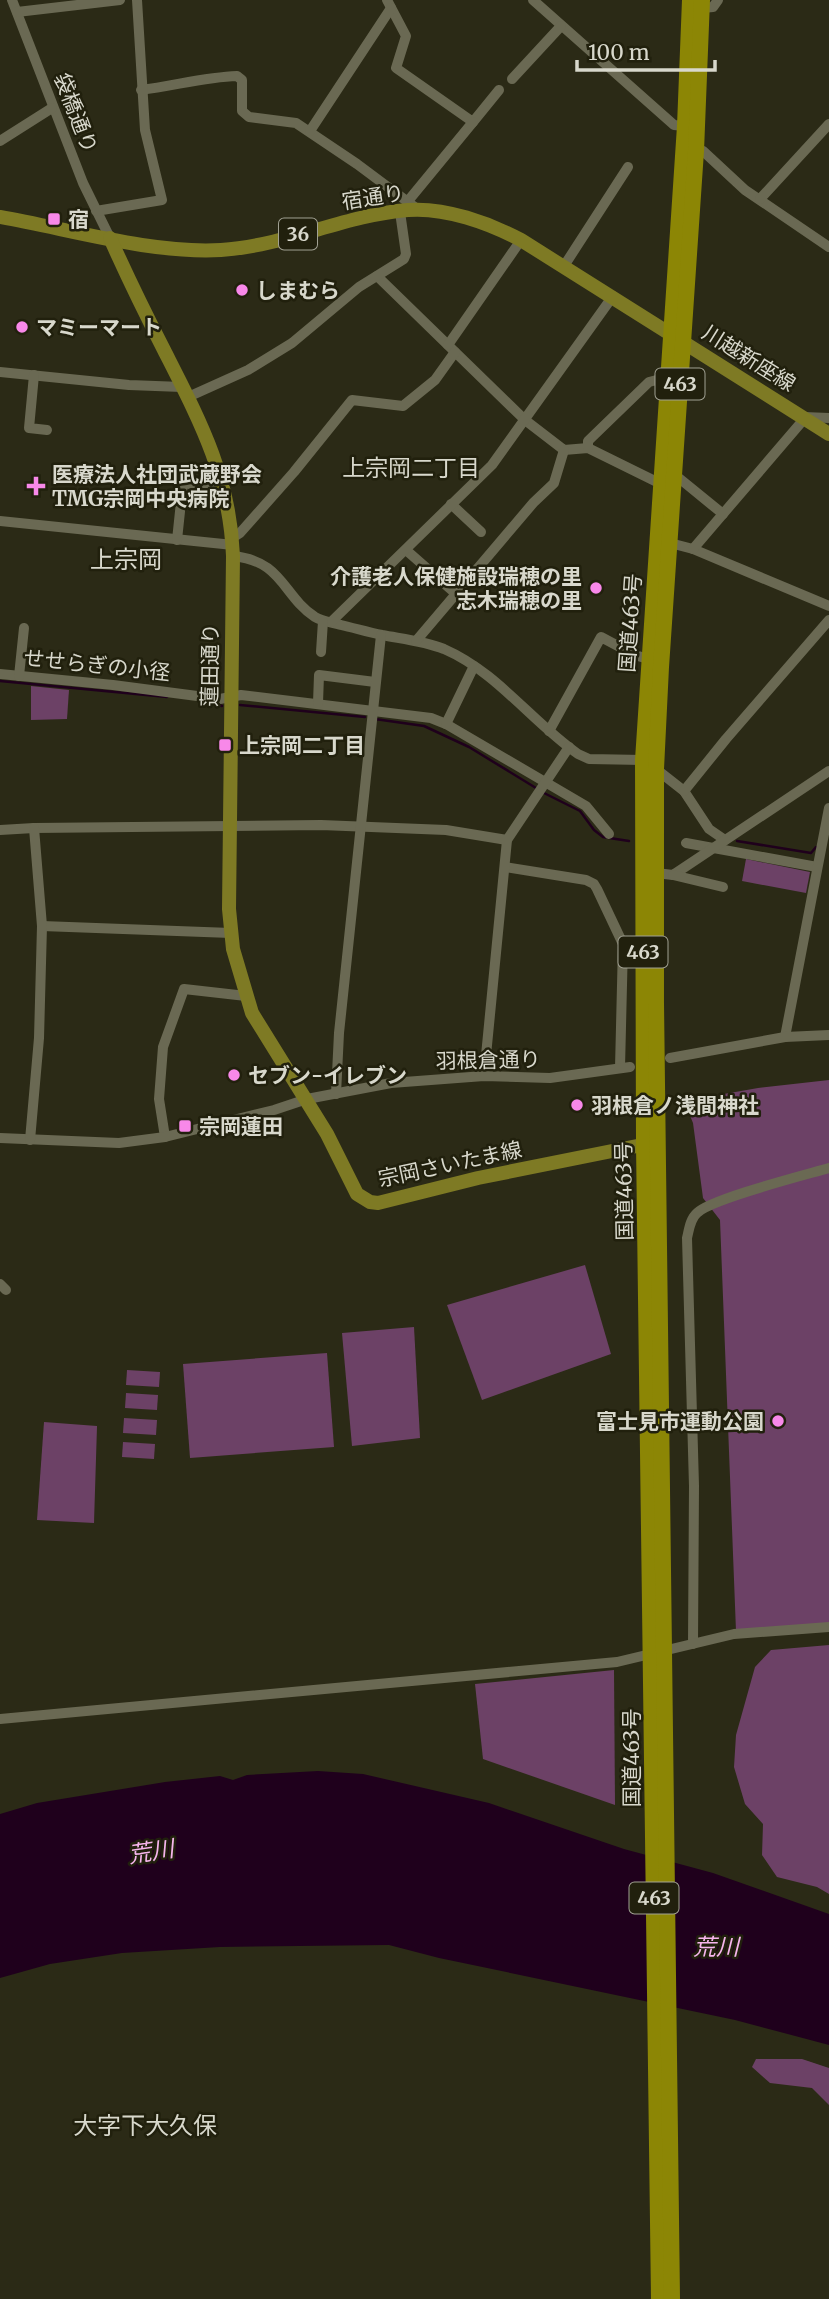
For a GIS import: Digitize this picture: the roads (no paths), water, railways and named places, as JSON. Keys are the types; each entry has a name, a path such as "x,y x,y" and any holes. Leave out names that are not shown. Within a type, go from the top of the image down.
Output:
{"highway":[{"name":"国道463号","path":"659,2299 656,1498 648,659 667,479 685,126 698,3"},
{"name":"国道463号","path":"652,1143 656,873 650,765 670,543 667,479 668,377 676,336 696,151 698,3"},
{"name":"国道463号","path":"656,1498 672,2299"}],"main road":[{"name":"宿通り","path":"0,217 169,248 220,250 253,246 349,221 409,209 472,219 521,240 676,336"},
{"name":"蓮田通り","path":"110,238 206,433 225,489 233,546 230,828 233,949 246,996 267,1039 307,1099"},
{"name":"川越新座線","path":"676,336 829,434"},
{"name":"宗岡さいたま線","path":"307,1099 339,1155 357,1194 370,1202 378,1203 478,1178 652,1143"}],"street":[{"name":"袋橋通り","path":"12,0 52,107 110,238"},
{"path":"17,12 120,0"},
{"path":"96,211 162,200 145,130 137,0"},
{"path":"533,0 674,125 685,126"},
{"path":"548,13 553,0"},
{"path":"698,3 713,8 719,0"},
{"path":"310,131 389,4"},
{"path":"389,4 406,36 396,68 472,122"},
{"path":"512,79 561,26"},
{"path":"141,90 181,85 210,77 237,76 242,80 242,111 250,117 296,122 409,209"},
{"path":"0,372 185,392 248,370 292,342 359,287 404,259 409,209 472,122 499,90"},
{"path":"0,141 52,107"},
{"path":"760,199 829,124"},
{"path":"696,151 703,151 733,180 829,247"},
{"path":"564,266 628,167"},
{"path":"233,546 240,533 352,400 403,406 435,380 521,240"},
{"path":"377,276 525,420 564,450 588,448 667,479 723,514"},
{"path":"320,652 327,621 406,550 492,465 613,296"},
{"path":"34,375 29,428 47,430"},
{"path":"588,448 588,441 649,382 668,377"},
{"path":"693,550 804,418 829,418"},
{"path":"416,641 534,502 554,483 564,450"},
{"path":"177,540 183,483 225,489"},
{"path":"451,504 481,532"},
{"path":"0,522 233,546 246,557 272,569 305,608 327,621 440,648 474,666 493,680 569,747 589,758 650,765 684,792 709,830 725,840"},
{"path":"670,543 829,606"},
{"path":"406,550 455,593"},
{"path":"684,792 829,620"},
{"path":"19,676 24,628"},
{"path":"335,1094 339,1033 381,635"},
{"path":"549,730 601,637 648,659"},
{"path":"446,724 474,666"},
{"name":"せせらぎの小径","path":"0,674 220,699 231,695 318,703 431,718 446,724 586,806 609,834"},
{"path":"318,703 320,675 375,681"},
{"path":"484,1076 507,840 569,747"},
{"path":"673,875 829,771"},
{"path":"785,1037 829,808"},
{"path":"0,831 34,828 321,825 446,830 507,840"},
{"path":"30,1140 38,1038 41,926 34,828"},
{"path":"685,843 817,867"},
{"name":"羽根倉通り","path":"0,1138 119,1143 165,1137 307,1099 391,1083 484,1076 550,1078 625,1068 623,944 597,889 586,880 505,867"},
{"path":"656,873 723,887"},
{"path":"41,926 231,933"},
{"path":"165,1137 159,1098 163,1047 184,989 246,996"},
{"path":"670,1058 785,1037 829,1035"},
{"path":"693,1644 694,1486 687,1238 691,1222 697,1213 719,1201 829,1168"},
{"path":"0,1719 617,1662 734,1634 829,1627"}],"water":[{"name":"荒川","path":"318,1771 363,1774 489,1803 624,1849 713,1873 829,1914 829,2045 735,2020 439,1958 389,1945 220,1947 122,1953 50,1964 0,1978 0,1814 37,1803 165,1782 220,1776 233,1780 247,1775"}],"waterway":[{"path":"0,681 167,697"},
{"path":"212,703 222,706"},
{"path":"240,705 365,717"},
{"path":"375,719 424,726 469,747 536,788"},
{"path":"544,793 580,811 594,830 603,837 629,841"},
{"path":"737,841 811,853 816,847"}],"place":[{"name":"宿","path":"54,219"},
{"name":"しまむら","path":"242,290"},
{"name":"マミーマート","path":"22,327"},
{"name":"医療法人社団武蔵野会 TMG宗岡中央病院","path":"36,486"},
{"name":"介護老人保健施設瑞穂の里 志木瑞穂の里","path":"596,588"},
{"name":"上宗岡二丁目","path":"225,745"},
{"name":"セブン-イレブン","path":"234,1075"},
{"name":"羽根倉ノ浅間神社","path":"577,1105"},
{"name":"宗岡蓮田","path":"185,1126"},
{"name":"富士見市運動公園","path":"778,1421"}],"district":[{"name":"上宗岡二丁目","path":"411,467"},
{"name":"上宗岡","path":"126,559"},
{"name":"大字下大久保","path":"145,2125"}]}
